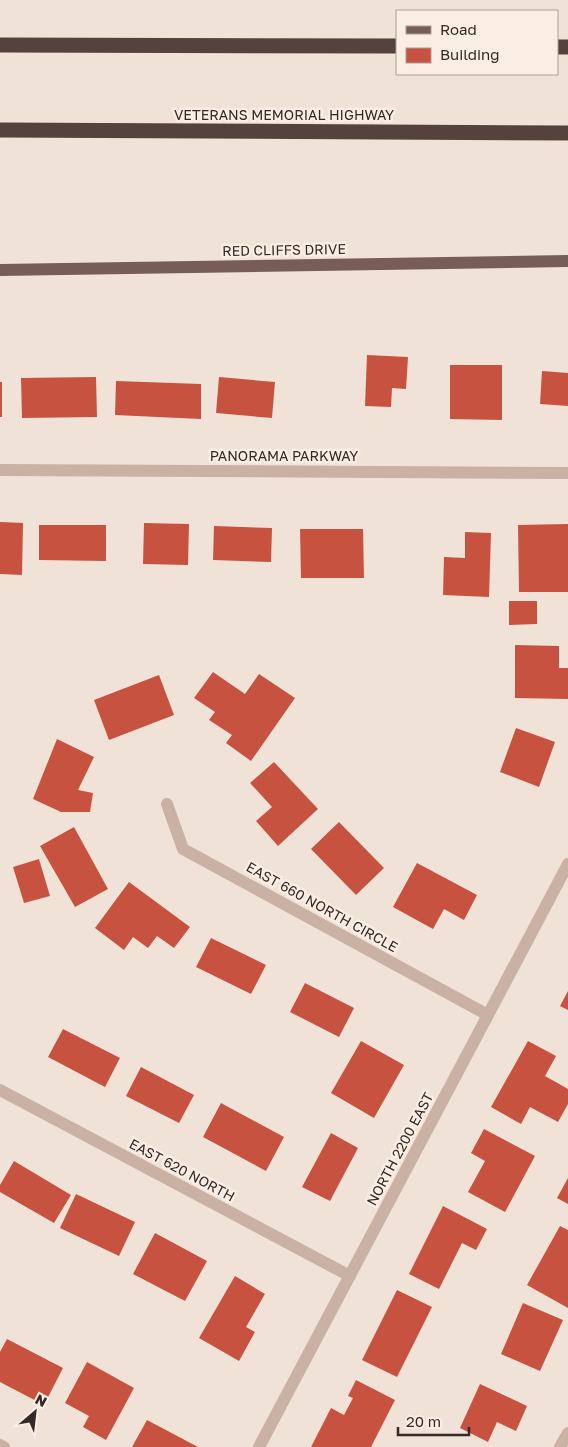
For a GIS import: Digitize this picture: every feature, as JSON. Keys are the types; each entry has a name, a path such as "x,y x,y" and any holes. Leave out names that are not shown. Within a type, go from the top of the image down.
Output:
{"highway":[{"path":"0,44 396,46"},
{"name":"VETERANS MEMORIAL HIGHWAY","path":"0,130 568,133"}],"main road":[{"name":"RED CLIFFS DRIVE","path":"0,270 568,261"}],"street":[{"name":"PANORAMA PARKWAY","path":"0,470 568,472"},
{"name":"EAST 660 NORTH CIRCLE","path":"168,804 183,849 488,1015"},
{"name":"NORTH 2200 EAST","path":"259,1447 568,864"},
{"name":"EAST 620 NORTH","path":"0,1090 350,1276"},
{"path":"560,1447 568,1433"},
{"path":"0,1445 4,1447"}],"building":[{"path":"367,355 408,357 406,389 392,388 391,407 365,406"},
{"path":"450,365 502,365 502,420 450,419"},
{"path":"542,371 568,373 568,406 540,404"},
{"path":"96,377 97,417 22,418 21,378"},
{"path":"219,377 275,382 272,418 216,413"},
{"path":"116,381 201,384 201,419 115,415"},
{"path":"0,382 2,382 2,417 0,417"},
{"path":"0,522 23,523 22,575 0,574"},
{"path":"144,523 189,524 188,565 143,564"},
{"path":"568,524 568,592 519,592 518,525"},
{"path":"39,525 106,525 106,561 39,560"},
{"path":"214,526 272,528 271,562 213,560"},
{"path":"300,529 363,529 364,578 301,578"},
{"path":"465,532 491,533 489,597 443,595 444,557 465,558"},
{"path":"509,601 537,601 537,624 509,625"},
{"path":"515,645 559,646 559,668 568,668 568,699 515,698"},
{"path":"213,672 245,694 259,674 295,698 251,761 226,743 232,735 209,720 215,712 194,698"},
{"path":"159,675 174,715 109,740 94,700"},
{"path":"516,728 555,742 539,787 500,772"},
{"path":"57,739 94,757 78,790 93,793 90,812 61,812 33,799"},
{"path":"274,762 318,809 278,846 256,821 272,807 250,783"},
{"path":"339,822 384,868 356,895 311,849"},
{"path":"74,827 108,889 75,907 40,846"},
{"path":"39,859 50,896 24,903 13,867"},
{"path":"417,863 477,895 464,920 444,909 433,929 393,907"},
{"path":"129,882 190,927 174,948 157,936 148,948 133,937 124,950 95,928"},
{"path":"211,938 266,965 251,994 196,967"},
{"path":"305,983 354,1008 339,1037 290,1012"},
{"path":"568,991 568,1010 560,1006"},
{"path":"63,1029 120,1058 105,1087 48,1057"},
{"path":"361,1041 404,1065 374,1118 331,1093"},
{"path":"528,1041 556,1056 545,1076 568,1089 568,1104 558,1122 530,1107 521,1124 491,1107"},
{"path":"141,1067 194,1095 179,1123 126,1096"},
{"path":"221,1103 284,1137 266,1171 203,1137"},
{"path":"484,1129 535,1156 505,1212 468,1192 485,1161 471,1153"},
{"path":"331,1133 358,1148 330,1201 302,1187"},
{"path":"14,1161 71,1195 54,1223 0,1192 0,1185"},
{"path":"568,1178 568,1204 557,1198"},
{"path":"76,1194 135,1222 119,1256 60,1228"},
{"path":"443,1206 487,1229 476,1250 462,1243 439,1289 409,1274"},
{"path":"560,1226 568,1230 568,1308 527,1285"},
{"path":"155,1233 207,1261 185,1301 133,1274"},
{"path":"235,1276 265,1294 246,1327 255,1332 239,1361 199,1338"},
{"path":"397,1290 432,1307 397,1377 362,1360"},
{"path":"523,1303 563,1320 540,1371 501,1354"},
{"path":"7,1339 63,1368 44,1405 0,1382 0,1352"},
{"path":"87,1362 134,1388 106,1440 83,1427 89,1416 65,1403"},
{"path":"356,1380 395,1400 371,1447 311,1447 331,1408 344,1415 353,1398 348,1396"},
{"path":"480,1384 527,1406 516,1431 497,1422 488,1442 460,1428"},
{"path":"147,1420 198,1447 132,1447"}]}
